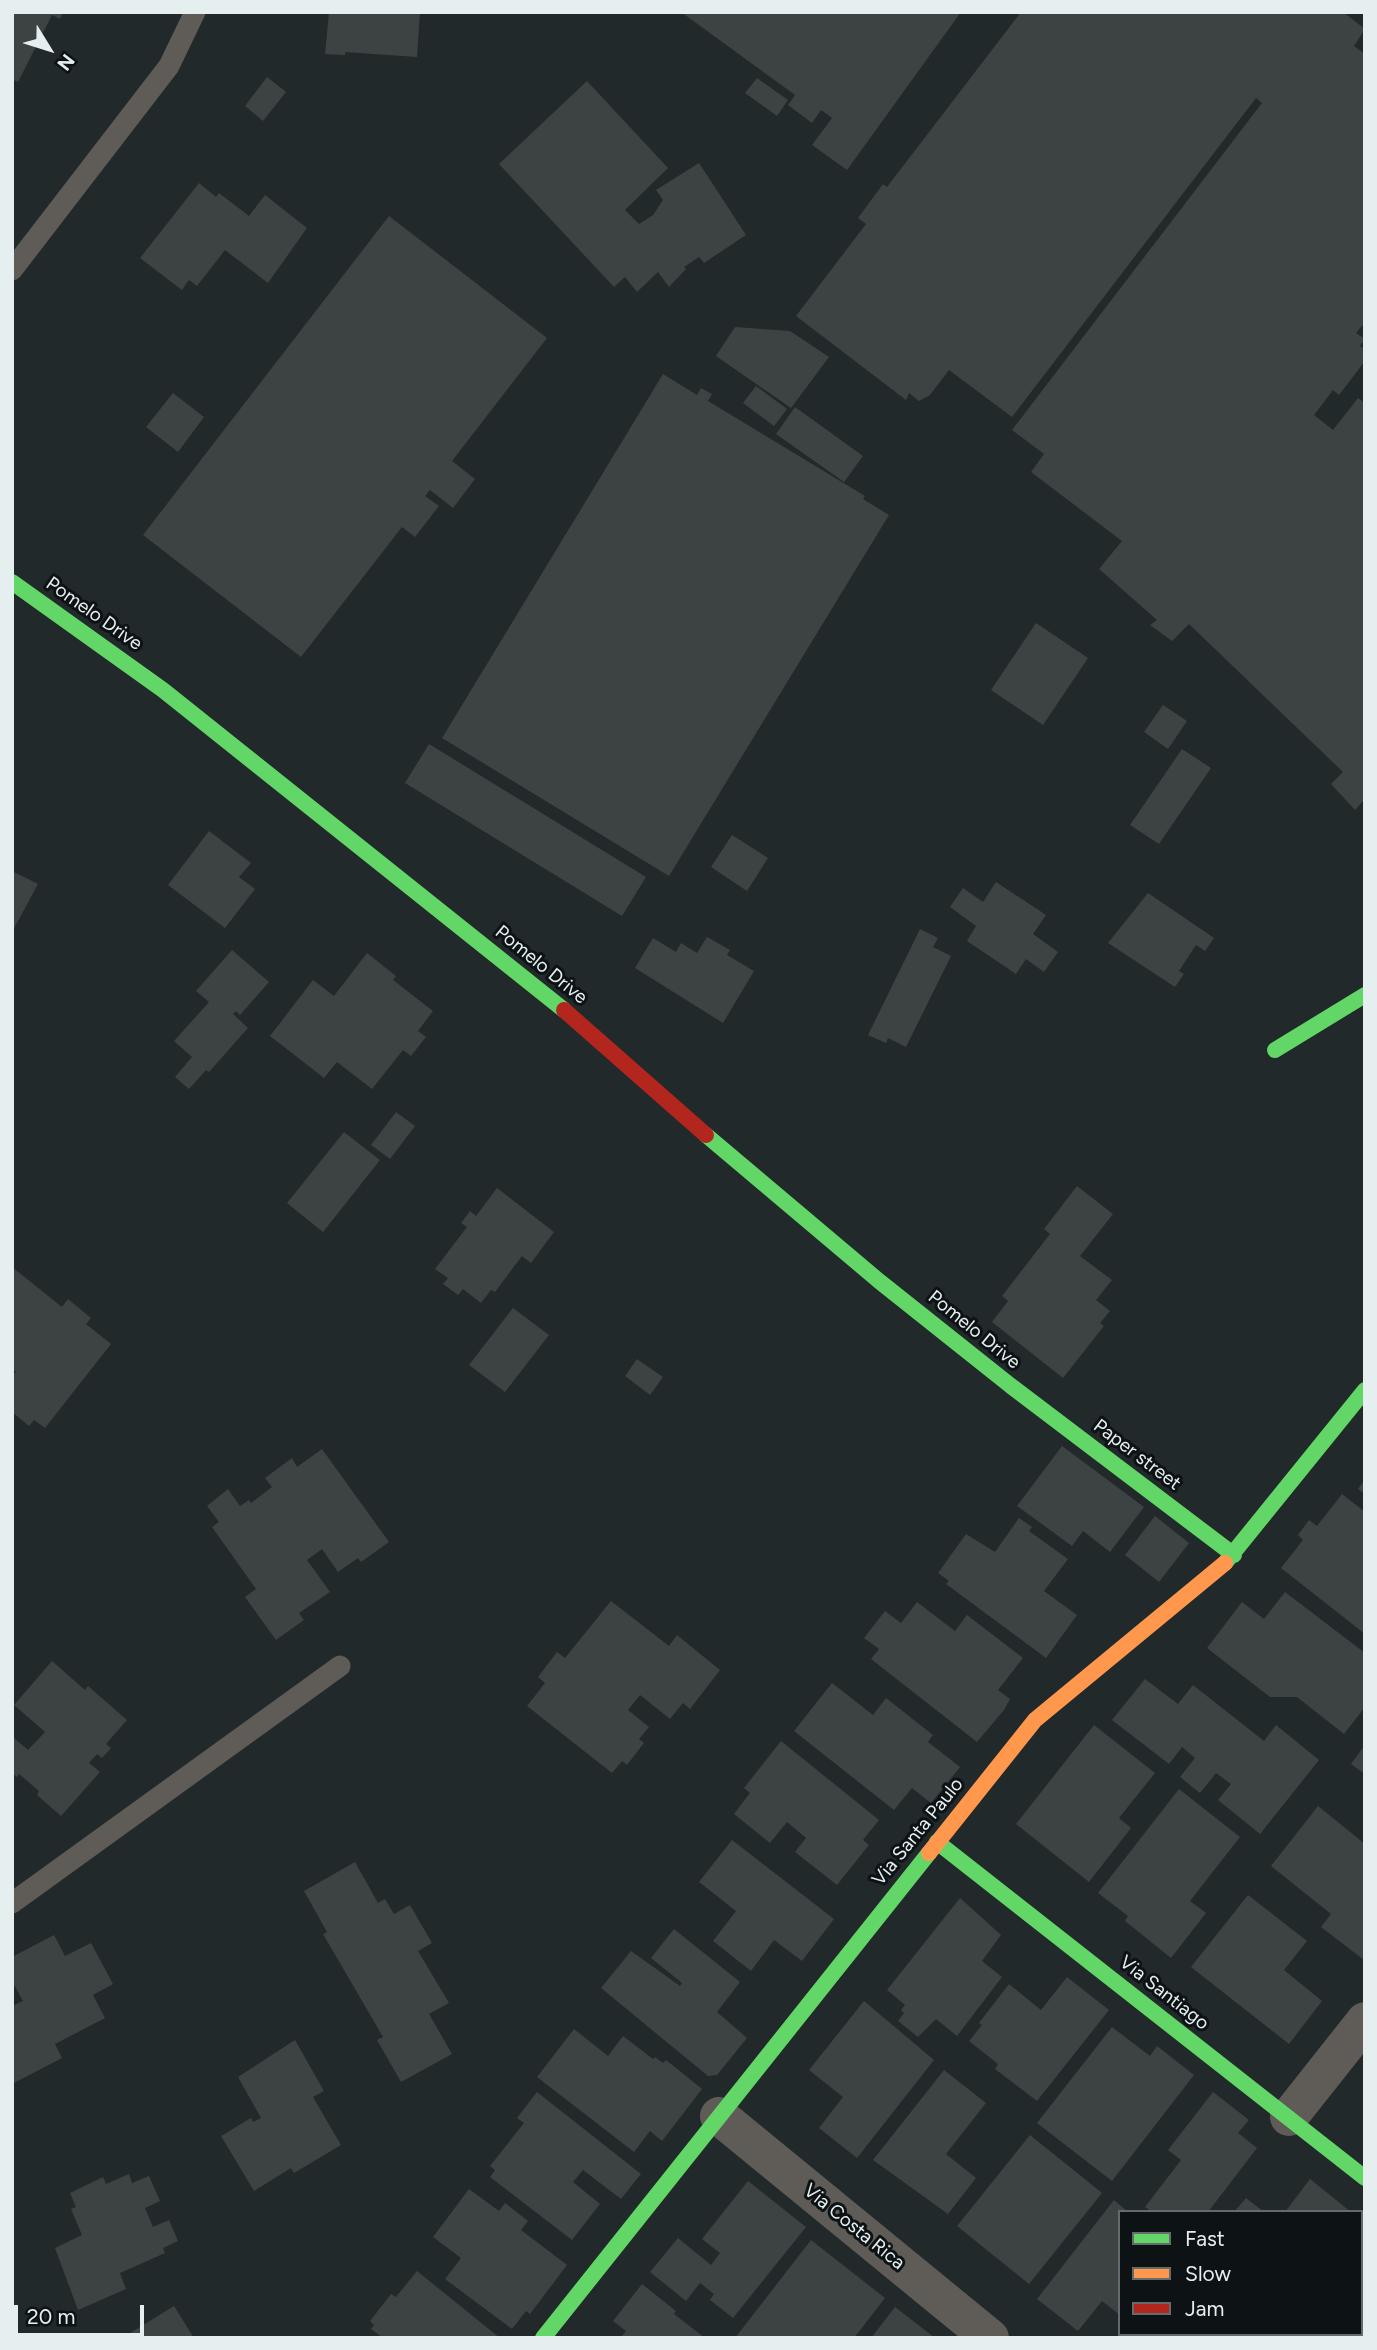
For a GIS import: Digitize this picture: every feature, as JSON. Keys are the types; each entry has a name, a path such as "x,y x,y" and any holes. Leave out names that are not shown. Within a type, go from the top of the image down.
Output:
{"street":[{"name":"Pomelo Drive","path":"12,582 163,690 559,1005 790,1209 1028,1399"},
{"path":"1275,1050 1365,995"},
{"name":"Via Santa Paulo","path":"543,2338 1035,1720 1234,1555 1365,1390"},
{"name":"Paper street","path":"1028,1399 1234,1555"},
{"name":"Via Santiago","path":"937,1842 1365,2178"},
{"path":"1289,2117 1365,2021"},
{"name":"Via Costa Rica","path":"719,2116 990,2338"}],"lane":[{"path":"12,270 169,66 195,12"},
{"path":"12,1903 340,1666"}],"building":[{"path":"12,12 63,12 60,19 52,15 18,82 12,79"},
{"path":"329,12 420,12 417,57 345,52 345,55 325,54"},
{"path":"681,12 961,12 847,170 812,145 832,118 821,110 812,123 788,105 795,95"},
{"path":"1021,12 1343,12 1365,29 1354,46 1365,54 1365,322 1356,333 1365,339 1360,346 1365,350 1365,361 1339,395 1333,390 1314,415 1333,430 1358,398 1365,403 1365,799 1355,810 1331,784 1343,772 1189,624 1172,641 1150,625 1157,620 1099,569 1122,541 1031,472 1044,454 1012,430 1262,103 1256,98 1012,417 949,370 930,395 919,401 909,393 906,400 796,316 866,224 858,218 883,184 887,187"},
{"path":"267,77 286,92 263,121 245,106"},
{"path":"757,78 788,100 777,116 745,93"},
{"path":"587,81 668,168 625,210 639,224 653,215 663,200 656,190 699,163 746,235 704,263 699,257 684,267 686,269 669,287 658,272 637,292 625,277 614,287 499,164"},
{"path":"199,183 216,197 219,193 249,216 265,195 307,228 268,283 225,250 197,286 189,280 182,290 140,258"},
{"path":"389,216 547,338 452,461 475,479 453,508 430,490 425,496 439,506 415,537 402,527 301,657 143,535"},
{"path":"735,327 790,331 829,357 791,408 716,356"},
{"path":"663,374 697,395 701,388 712,394 708,401 865,496 863,499 889,515 669,876 442,738"},
{"path":"756,386 787,409 774,426 743,403"},
{"path":"173,393 204,417 178,452 146,427"},
{"path":"795,407 863,456 844,482 776,434"},
{"path":"1036,623 1088,658 1043,725 991,690"},
{"path":"1163,705 1187,721 1168,749 1144,732"},
{"path":"429,744 646,877 622,916 405,783"},
{"path":"1182,749 1211,768 1159,844 1130,825"},
{"path":"209,831 251,863 239,877 255,889 225,928 168,885"},
{"path":"732,835 768,858 747,891 711,867"},
{"path":"12,871 38,884 12,932"},
{"path":"996,882 1046,915 1033,934 1058,952 1044,972 1026,959 1016,974 967,941 976,926 950,907 963,888 983,902"},
{"path":"1148,893 1214,938 1205,951 1196,945 1179,971 1184,974 1175,987 1108,943"},
{"path":"920,929 938,938 933,947 951,956 906,1047 888,1038 886,1043 868,1035"},
{"path":"707,937 730,950 727,955 754,971 723,1023 635,968 653,938 676,952 681,943 697,953"},
{"path":"232,950 269,982 240,1015 236,1011 233,1014 248,1028 209,1072 206,1070 189,1089 175,1077 192,1057 174,1041 209,1002 196,991"},
{"path":"367,953 396,976 393,980 433,1011 418,1031 426,1037 411,1056 403,1050 372,1089 337,1062 324,1078 270,1036 313,980 334,996"},
{"path":"396,1112 415,1126 390,1159 371,1145"},
{"path":"344,1132 380,1160 323,1232 287,1203"},
{"path":"1077,1186 1113,1214 1080,1256 1112,1280 1096,1300 1110,1311 1100,1323 1104,1326 1063,1378 992,1322 1008,1301 1002,1296 1050,1234 1044,1229"},
{"path":"497,1188 554,1232 531,1263 522,1256 495,1292 491,1290 481,1303 463,1289 458,1295 443,1284 448,1278 435,1269 467,1227 461,1223 470,1211 476,1216"},
{"path":"12,1267 62,1307 68,1299 91,1318 86,1324 111,1344 45,1428 34,1420 29,1426 12,1412 12,1376 16,1372 12,1369"},
{"path":"513,1308 549,1335 505,1392 469,1365"},
{"path":"637,1359 663,1377 650,1395 625,1376"},
{"path":"1062,1446 1144,1507 1110,1552 1083,1531 1072,1546 1017,1506"},
{"path":"322,1449 389,1542 361,1562 358,1558 338,1572 322,1549 307,1560 330,1592 299,1613 304,1620 276,1640 245,1597 256,1589 212,1527 219,1522 207,1506 228,1489 240,1506 249,1500 251,1503 272,1487 265,1478 292,1458 297,1467"},
{"path":"1365,1479 1365,1494 1358,1489"},
{"path":"1342,1494 1365,1512 1365,1634 1281,1568 1303,1540 1298,1535 1309,1520 1317,1526"},
{"path":"1155,1516 1189,1543 1159,1582 1125,1555"},
{"path":"1019,1518 1032,1527 1029,1531 1068,1559 1044,1591 1077,1615 1046,1658 946,1584 949,1581 938,1573 966,1534 995,1552"},
{"path":"1285,1592 1365,1653 1365,1707 1344,1734 1297,1697 1270,1697 1207,1648 1242,1602 1264,1619"},
{"path":"611,1601 669,1646 677,1635 720,1670 690,1709 683,1703 670,1719 640,1695 628,1710 649,1727 639,1739 644,1743 627,1765 622,1761 612,1773 527,1706 545,1683 538,1677 557,1652 565,1658"},
{"path":"917,1602 955,1631 967,1615 1023,1658 998,1690 1010,1699 1004,1710 977,1742 871,1659 879,1649 864,1638 885,1611 901,1623"},
{"path":"52,1661 85,1690 88,1686 127,1720 106,1744 111,1748 102,1758 97,1754 89,1763 100,1772 61,1816 37,1795 39,1791 19,1774 17,1777 12,1773 12,1740 14,1738 28,1750 45,1732 14,1705"},
{"path":"1145,1679 1178,1704 1193,1685 1264,1741 1276,1725 1319,1760 1260,1834 1218,1800 1231,1784 1216,1773 1200,1793 1180,1777 1195,1758 1182,1747 1169,1764 1112,1720"},
{"path":"832,1683 873,1715 886,1698 933,1735 928,1742 960,1767 931,1803 912,1788 894,1810 794,1731"},
{"path":"1094,1725 1155,1773 1119,1818 1131,1828 1089,1882 1016,1824"},
{"path":"781,1741 879,1820 863,1840 869,1845 837,1885 795,1852 806,1838 787,1822 770,1843 734,1814 750,1793 744,1788"},
{"path":"1365,1745 1365,1774 1351,1764"},
{"path":"1179,1789 1240,1837 1190,1901 1206,1913 1171,1958 1125,1921 1128,1916 1098,1893"},
{"path":"1318,1806 1365,1844 1364,1960 1321,1927 1331,1914 1271,1866"},
{"path":"732,1840 834,1919 802,1961 774,1940 751,1971 713,1941 736,1911 699,1882"},
{"path":"355,1862 378,1903 385,1899 394,1914 410,1905 432,1943 418,1951 449,2003 429,2014 452,2054 401,2082 377,2040 383,2037 323,1934 327,1932 304,1891"},
{"path":"1248,1895 1307,1941 1284,1970 1322,2001 1289,2044 1191,1967"},
{"path":"960,1898 1001,1935 982,1961 1002,1977 957,2036 936,2019 918,2037 898,2021 904,2013 901,2010 905,2005 887,1990"},
{"path":"674,1929 740,1982 717,2012 747,2038 717,2075 708,2076 601,1988 631,1951 680,1986 682,1983 651,1958"},
{"path":"54,1935 65,1956 91,1943 113,1984 93,1995 105,2018 55,2044 62,2058 12,2084 12,2006 23,2001 12,1981 12,1957"},
{"path":"1067,1977 1109,2010 1037,2101 995,2069 998,2064 969,2041 982,2025 979,2023 1009,1984 1041,2010"},
{"path":"864,2001 934,2060 857,2158 819,2128 843,2097 809,2070"},
{"path":"1112,2027 1150,2056 1157,2046 1194,2075 1112,2181 1037,2123"},
{"path":"574,2029 608,2056 623,2036 653,2059 655,2057 663,2063 666,2060 702,2089 662,2141 650,2131 634,2152 537,2077"},
{"path":"295,2040 324,2091 313,2097 341,2145 294,2173 291,2168 254,2191 221,2136 251,2118 253,2122 261,2118 238,2077"},
{"path":"944,2070 986,2103 946,2154 976,2178 948,2214 873,2160"},
{"path":"537,2092 641,2174 621,2199 583,2170 573,2182 600,2204 572,2240 490,2177 495,2170 490,2166 524,2123 517,2118"},
{"path":"1213,2092 1249,2120 1238,2133 1257,2148 1210,2210 1149,2210 1145,2207 1181,2160 1168,2150"},
{"path":"1030,2135 1102,2193 1029,2284 957,2226"},
{"path":"129,2174 132,2183 149,2176 160,2201 145,2208 153,2227 169,2220 178,2241 163,2248 165,2253 120,2273 126,2289 78,2310 55,2248 82,2235 71,2209 76,2207 70,2193 103,2177 106,2184"},
{"path":"1310,2179 1349,2210 1287,2210"},
{"path":"748,2181 806,2227 733,2318 710,2300 714,2294 700,2283 686,2301 650,2272 678,2238 711,2265 720,2253 702,2239"},
{"path":"469,2189 499,2211 505,2203 528,2221 521,2230 567,2265 530,2314 526,2311 512,2329 445,2279 461,2258 433,2237"},
{"path":"1246,2198 1261,2210 1236,2210"},
{"path":"1114,2200 1126,2210 1118,2210 1118,2313 1102,2301 1078,2331 1037,2299"},
{"path":"811,2240 885,2298 854,2338 735,2338"},
{"path":"1363,2244 1365,2338 1329,2338 1363,2336"},
{"path":"417,2271 500,2338 383,2338 371,2329 374,2325 370,2321 391,2294 396,2297"},
{"path":"642,2284 705,2338 620,2338 626,2331 613,2321"},
{"path":"174,2306 194,2338 122,2338"},
{"path":"895,2307 935,2338 871,2338"},
{"path":"1145,2336 1236,2336 1235,2338 1144,2338"}],"traffic: fast":[{"path":"12,582 163,690 564,1010"},
{"path":"1275,1050 1365,995"},
{"path":"706,1135 879,1281 1011,1386 1234,1555"},
{"path":"1225,1563 1365,1390"},
{"path":"937,1842 1365,2178"},
{"path":"543,2338 929,1853"}],"traffic: slow":[{"path":"929,1853 1035,1720 1225,1563"}],"traffic: jam":[{"path":"564,1010 706,1135"}]}
